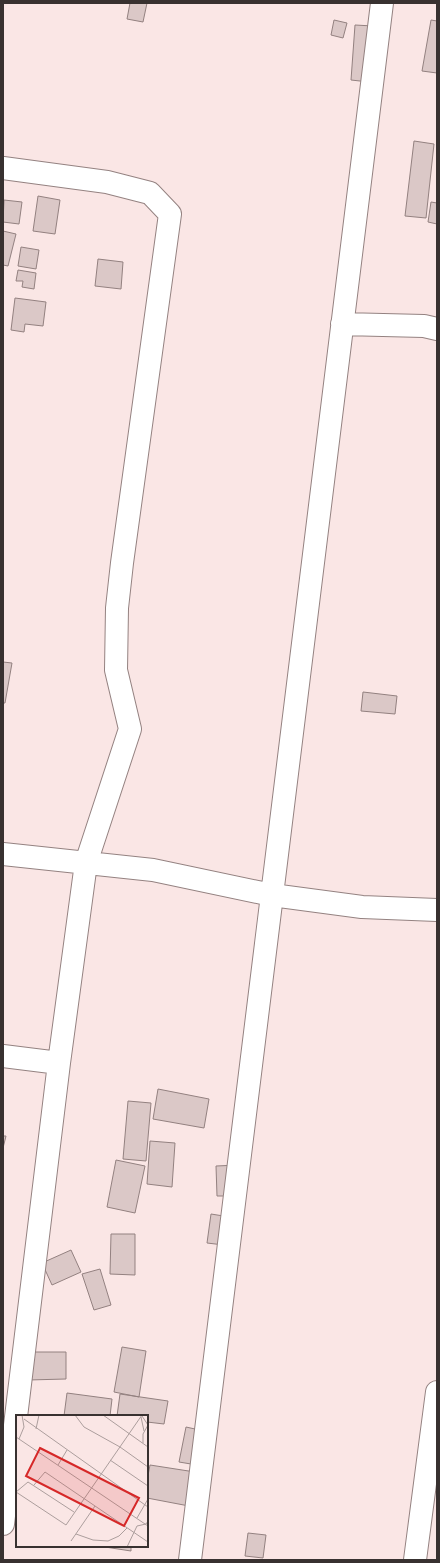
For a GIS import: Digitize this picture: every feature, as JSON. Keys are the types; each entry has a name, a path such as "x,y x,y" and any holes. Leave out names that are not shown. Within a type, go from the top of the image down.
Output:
{"street":[{"path":"190,1560 382,3"},
{"path":"3,168 106,182 150,193 170,214 117,608 116,670 130,729 86,863 59,1063 16,1415"},
{"path":"342,324 424,326 437,329"},
{"path":"3,854 153,870 272,895 362,907 437,910"},
{"path":"3,1056 59,1063"},
{"path":"415,1560 437,1392"},
{"path":"3,1524 16,1417"}],"building":[{"path":"130,3 147,3 143,22 127,19"},
{"path":"334,20 347,23 343,38 331,35"},
{"path":"431,20 437,21 437,73 422,71"},
{"path":"355,25 373,26 369,82 351,80"},
{"path":"414,141 434,144 426,218 405,216"},
{"path":"38,196 60,200 55,234 33,231"},
{"path":"4,200 22,202 19,224 3,222"},
{"path":"431,202 437,203 437,224 428,222"},
{"path":"3,231 16,234 8,266 3,265"},
{"path":"21,247 39,250 36,269 18,266"},
{"path":"98,259 123,262 121,289 95,286"},
{"path":"18,270 36,273 34,289 22,287 23,281 16,281"},
{"path":"15,298 46,302 43,326 25,324 24,332 11,330"},
{"path":"3,662 12,663 5,703 3,703"},
{"path":"363,692 397,696 395,714 361,711"},
{"path":"158,1089 209,1099 204,1128 153,1119"},
{"path":"128,1101 151,1103 146,1161 123,1159"},
{"path":"3,1136 6,1136 3,1148"},
{"path":"150,1141 175,1143 172,1187 147,1184"},
{"path":"116,1160 145,1166 135,1213 107,1207"},
{"path":"239,1165 240,1196 217,1196 216,1166"},
{"path":"211,1214 236,1218 232,1246 207,1243"},
{"path":"111,1234 135,1234 135,1275 110,1274"},
{"path":"71,1250 81,1272 52,1285 42,1263"},
{"path":"100,1269 111,1305 94,1310 82,1274"},
{"path":"122,1347 146,1351 139,1397 114,1392"},
{"path":"27,1352 66,1352 66,1379 28,1380"},
{"path":"67,1393 112,1399 110,1415 64,1415"},
{"path":"120,1394 168,1401 164,1424 148,1422 148,1415 117,1415"},
{"path":"186,1427 204,1431 197,1465 179,1462"},
{"path":"150,1465 195,1472 189,1506 148,1498 148,1476"},
{"path":"248,1533 266,1535 263,1558 245,1556"},
{"path":"105,1547 131,1547 131,1551"}]}
